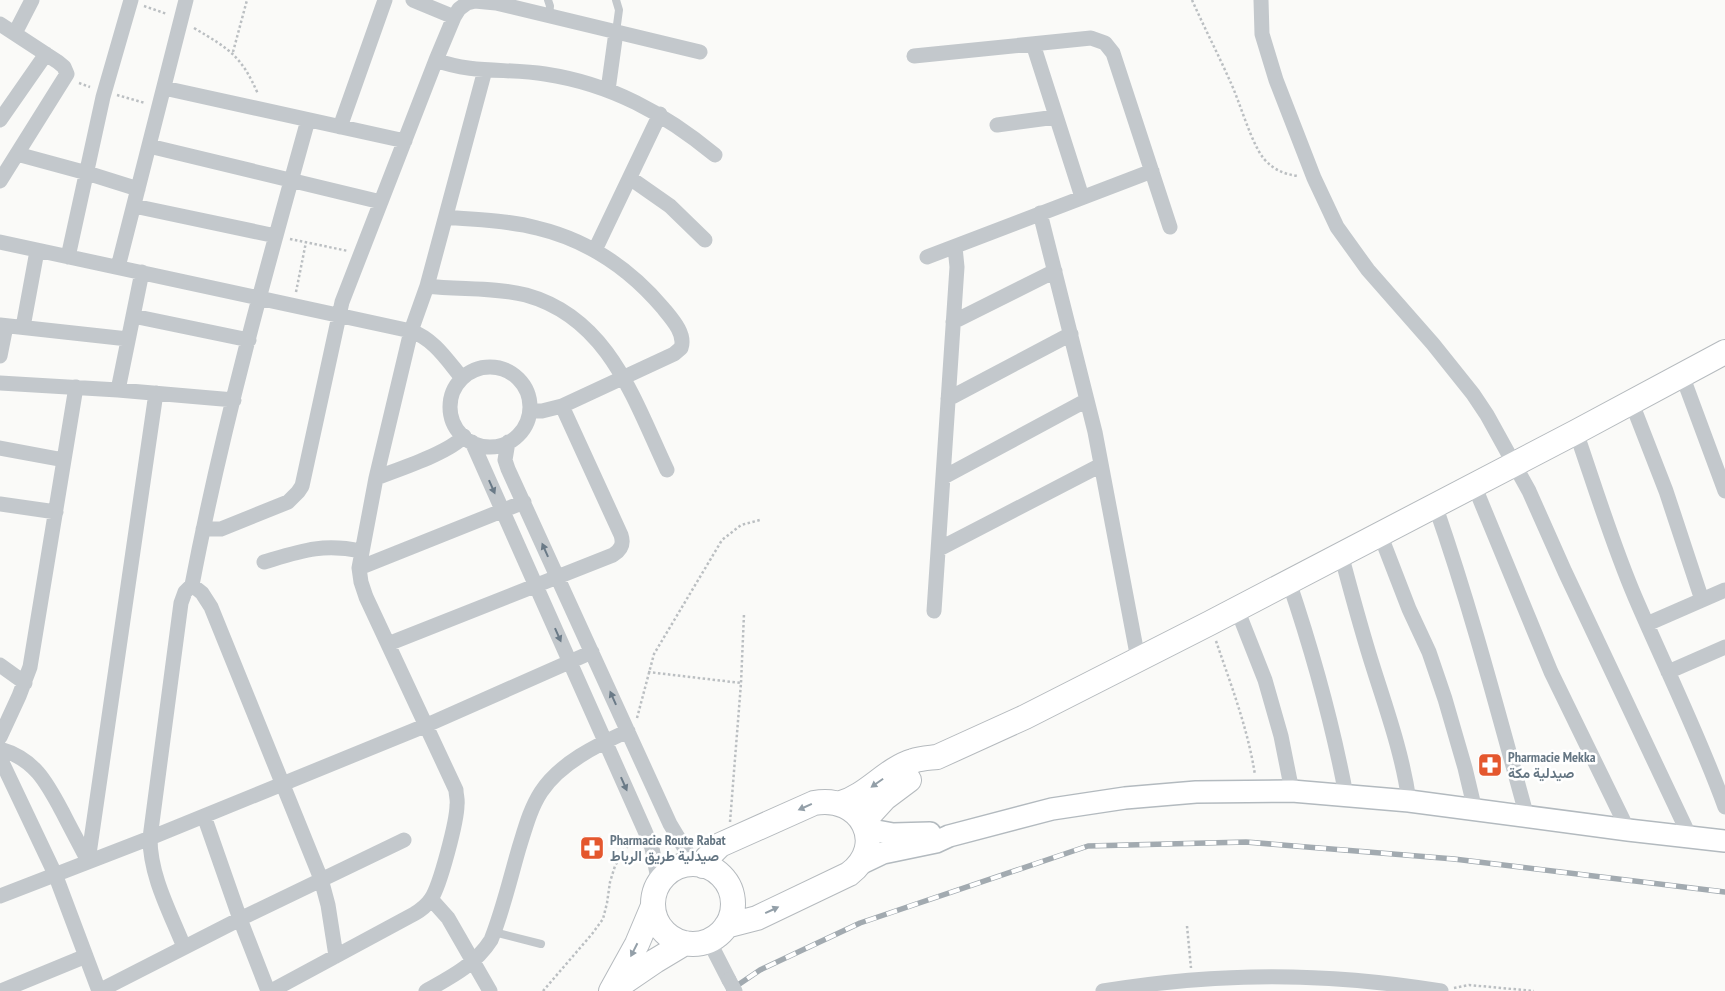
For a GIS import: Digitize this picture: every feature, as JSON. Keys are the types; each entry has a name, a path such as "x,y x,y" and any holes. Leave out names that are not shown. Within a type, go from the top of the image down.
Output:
{"main road":[{"path":"841,803 859,795 905,764 920,759 937,757 1025,717 1210,623 1725,352"},
{"path":"864,826 885,798 926,768 937,757"},
{"path":"860,864 883,853 936,842 949,836 1021,816 1078,805 1163,794 1196,792 1292,791 1346,795 1409,801 1725,841"},
{"path":"656,895 658,923 663,930 669,936 685,943 696,944 766,914 849,874 864,858 868,843 864,826 853,811 841,803 824,801 814,803 728,842 713,851 701,866"},
{"path":"864,826 883,833 936,833 949,836"},
{"path":"611,991 638,944 656,895 668,874 679,867 701,866 710,869 722,878 732,897 732,912 718,933"},
{"path":"611,991 685,943"}],"street":[{"path":"0,181 67,74 64,67 46,54 6,32 32,0"},
{"path":"118,268 186,0"},
{"path":"340,127 384,0"},
{"path":"414,0 454,17"},
{"path":"1261,0 1262,34 1266,51 1314,178 1337,226 1368,270 1433,344 1473,394 1487,415 1529,491 1565,572 1690,837"},
{"path":"68,257 103,97 131,1"},
{"path":"203,528 215,530 227,527 288,502 302,486 339,315 348,286 436,60 459,9 467,3 496,3 700,52"},
{"path":"608,90 616,32"},
{"path":"914,56 1091,38 1101,40 1113,53 1170,227"},
{"path":"1033,44 1082,198"},
{"path":"0,120 46,54"},
{"path":"436,60 460,68 545,74 575,80 608,90 660,114 688,133 715,155"},
{"path":"204,816 240,919 269,991 289,987 336,956 414,914 431,899 439,882 458,806 456,790 366,597 359,568 376,478 411,331 427,286 484,70"},
{"path":"164,88 405,141"},
{"path":"596,250 660,114"},
{"path":"997,125 1056,117"},
{"path":"184,947 154,870 150,853 150,838 181,603 185,592 192,585 203,528 259,298 308,120"},
{"path":"149,146 381,202"},
{"path":"17,154 138,189"},
{"path":"927,257 1152,171"},
{"path":"630,178 670,206 705,240"},
{"path":"134,206 276,236"},
{"path":"1040,214 1087,400 1138,659"},
{"path":"446,217 515,223 559,234 596,250 642,285 667,313 682,336 682,344 678,352 562,406 542,411 530,411"},
{"path":"0,242 411,331 422,335 431,342 462,378"},
{"path":"934,612 957,267 955,246"},
{"path":"23,327 37,251"},
{"path":"953,322 1055,271"},
{"path":"118,390 142,272"},
{"path":"427,286 498,291 526,296 550,305 572,318 592,335 609,355 623,377 667,470"},
{"path":"133,316 249,340"},
{"path":"0,356 3,326 128,339"},
{"path":"948,399 1071,334"},
{"path":"376,478 446,450 468,439 490,446 508,442 523,430 530,411 525,387 507,371 496,367 484,367 472,371 462,378 452,397 450,407 454,423 468,439 503,512 645,831 652,848 656,895"},
{"path":"1682,375 1724,485"},
{"path":"0,383 118,390 234,400"},
{"path":"0,737 25,683 33,650 76,387"},
{"path":"88,861 156,393"},
{"path":"944,477 1087,400"},
{"path":"1631,402 1666,490 1702,600"},
{"path":"388,644 619,551 622,544 621,535 562,406"},
{"path":"1576,432 1608,530 1647,624 1705,754 1725,807"},
{"path":"508,442 506,460 557,577 670,824 684,847 701,866"},
{"path":"0,448 64,460"},
{"path":"939,550 1101,465"},
{"path":"1474,485 1551,672 1628,830"},
{"path":"359,568 524,502"},
{"path":"0,504 56,512"},
{"path":"1435,505 1479,641 1526,817"},
{"path":"1380,534 1429,652 1446,699 1475,810"},
{"path":"264,562 302,551 328,547 343,547 361,551"},
{"path":"1341,554 1369,653 1396,738 1409,801"},
{"path":"1289,582 1312,648 1328,707 1346,795"},
{"path":"192,585 202,593 211,607 321,879 328,905 336,956"},
{"path":"1647,624 1725,590"},
{"path":"1237,609 1265,680 1281,736 1292,791"},
{"path":"1668,672 1725,647"},
{"path":"0,896 150,838 426,725 592,652"},
{"path":"0,665 25,683"},
{"path":"426,991 459,972 484,952 494,932 532,809 542,791 571,762 605,742 628,732"},
{"path":"0,749 11,752 25,760 36,769 47,783 88,861"},
{"path":"0,758 55,874 99,991 240,919 404,840"},
{"path":"431,899 448,918 490,991"},
{"path":"718,933 732,986"},
{"path":"1,991 86,956"},
{"path":"1103,991 1193,985 1232,976 1316,976 1391,983 1441,991"}],"lane":[{"path":"548,0 550,6 549,16"},
{"path":"616,0 619,10 616,32"},
{"path":"494,932 541,944"}],"path":[{"path":"232,52 247,0"},
{"path":"1192,0 1263,157 1276,170 1285,174 1314,178"},
{"path":"131,1 181,19 232,52 251,78 262,110"},
{"path":"276,236 361,254"},
{"path":"293,305 306,242"},
{"path":"628,732 639,712 648,672 661,641 722,540 740,525 760,520"},
{"path":"728,842 741,683 744,614"},
{"path":"1210,623 1238,704 1252,757 1257,791"},
{"path":"648,672 741,683"},
{"path":"542,991 598,927 606,912 610,882 615,866 624,850 645,831"},
{"path":"1187,926 1193,985"},
{"path":"1441,991 1469,985 1534,991"}],"railway":[{"path":"729,991 760,970 860,923 1088,846 1246,842 1454,859 1725,892"}],"place":[{"name":"Pharmacie Mekka صيدلية مكة","path":"1490,765"},
{"name":"Pharmacie Route Rabat صيدلية طريق الرباط","path":"592,848"}]}
